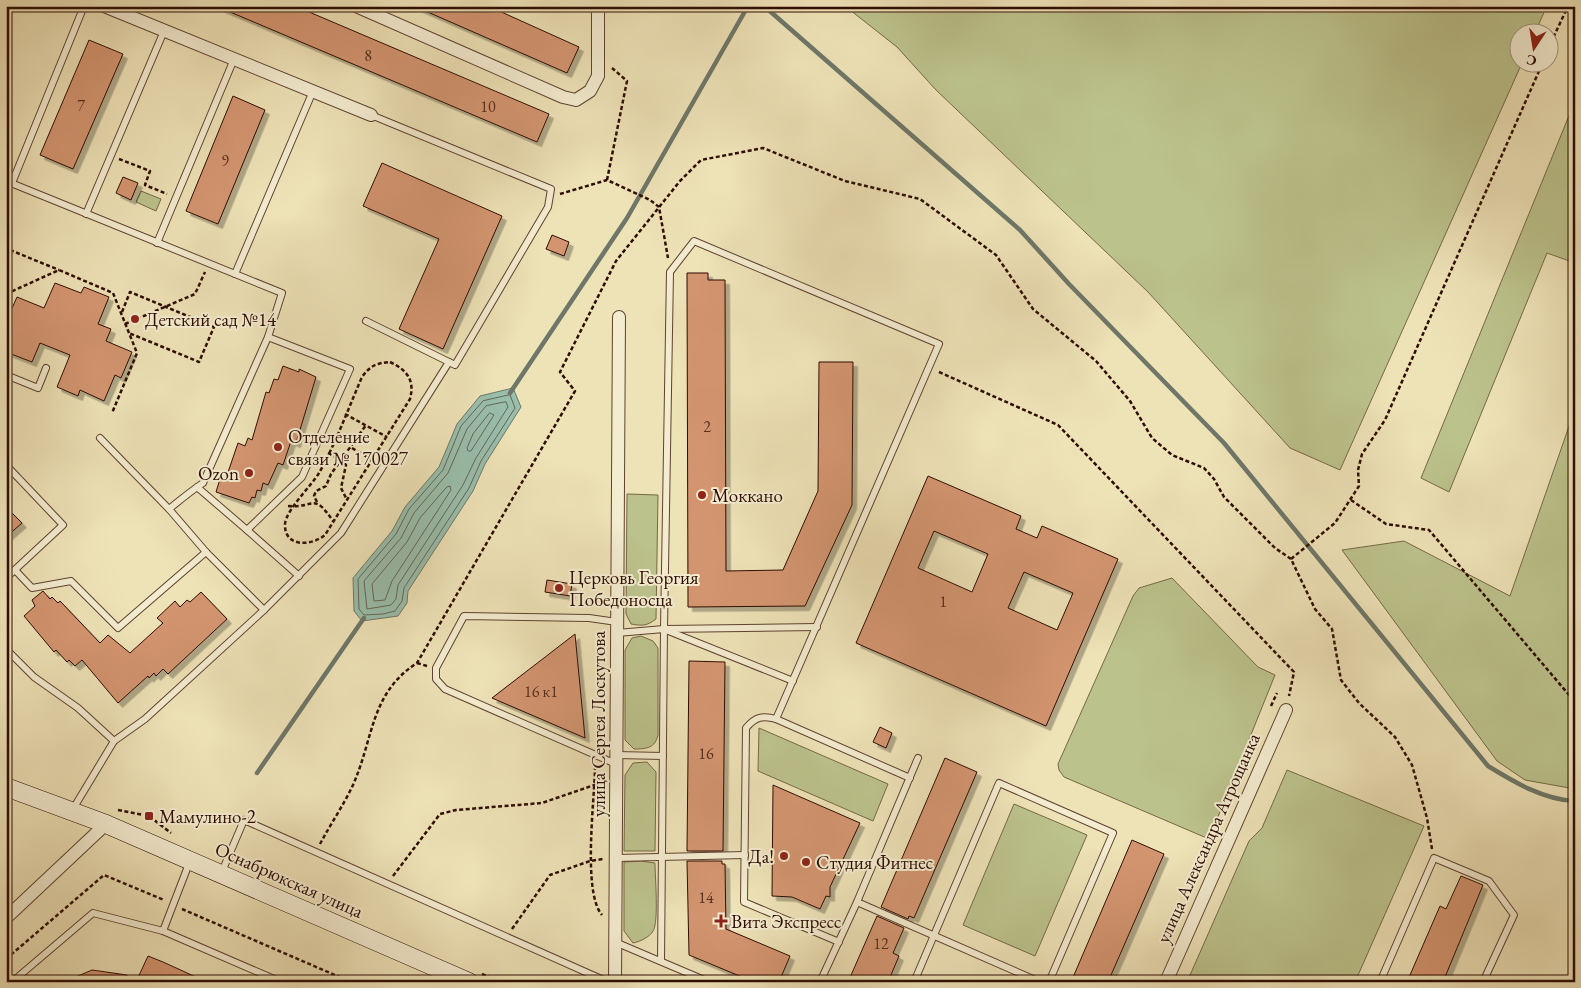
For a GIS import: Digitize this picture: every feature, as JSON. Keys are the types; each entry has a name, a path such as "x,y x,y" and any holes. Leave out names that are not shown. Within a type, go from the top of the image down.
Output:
{"street":[{"path":"104,6 371,115"},
{"path":"356,6 563,97 576,100 590,91 598,76 598,6"},
{"name":"улица Сергея Лоскутова","path":"615,982 619,317"},
{"name":"улица Александра Атрощанка","path":"1166,982 1286,710"},
{"name":"Оснабрюкская улица","path":"6,787 106,824 191,860 444,974 469,982"},
{"path":"6,918 106,824"}],"lane":[{"path":"6,12 9,6"},
{"path":"84,6 9,182 282,293 268,336 202,483 169,509"},
{"path":"86,214 164,31"},
{"path":"157,243 234,59"},
{"path":"235,274 313,91"},
{"path":"366,321 455,364 548,207 551,188 371,115"},
{"path":"661,961 670,272 694,241 939,344 776,719"},
{"path":"247,530 302,477 350,369 268,336"},
{"path":"73,811 114,741 145,719 264,610 341,533 449,362"},
{"path":"6,375 38,388 46,368"},
{"path":"100,438 169,509 206,552 264,610"},
{"path":"6,465 63,525 6,578"},
{"path":"197,487 299,576"},
{"path":"15,570 32,588 71,581 118,628 206,552"},
{"path":"663,756 616,765 444,689 436,679 436,668 464,616 589,618 617,628 817,627"},
{"path":"664,629 793,681"},
{"path":"6,649 34,677 78,708 114,741"},
{"path":"838,942 744,902 746,728 752,720 761,717 776,719 910,778"},
{"path":"820,982 857,902 918,758"},
{"path":"914,982 999,783 1113,833 1049,982"},
{"path":"221,874 244,820 608,982"},
{"path":"616,858 745,855"},
{"path":"1380,982 1434,858 1489,881 1514,915 1483,982"},
{"path":"163,931 191,860"},
{"path":"857,902 1040,982"},
{"path":"12,982 92,913 163,931 281,982"},
{"path":"615,935 661,961 709,982"}],"path":[{"path":"1558,28 1568,6"},
{"path":"598,64 615,69 627,82 607,180"},
{"path":"1291,559 1335,523 1359,486 1358,470 1362,454 1385,420 1539,72"},
{"path":"315,852 352,786 384,694 402,673 417,663 575,391 560,372 616,261 680,181 701,160 763,148 845,181 920,199 996,255 1033,308 1096,361 1130,402 1152,438 1172,455 1204,468 1214,479 1224,497 1275,548 1291,559 1315,609 1332,629 1341,680 1359,703 1395,737 1412,765 1427,818 1434,858"},
{"path":"111,156 150,172 145,185 167,194 161,208 170,211"},
{"path":"550,196 607,180 650,200 660,208 670,272"},
{"path":"10,250 113,293 137,353 112,413"},
{"path":"125,324 195,294 209,264"},
{"path":"6,294 59,270"},
{"path":"121,314 130,292 214,327 198,362 129,333"},
{"path":"390,362 401,368 410,377 413,388 410,399 386,436 334,522 318,542 298,543 289,535 285,524 295,506 319,473 362,377 369,368 377,363 390,362"},
{"path":"929,367 1058,425 1294,672 1286,710"},
{"path":"333,408 398,442"},
{"path":"316,502 314,496 316,491 326,486 331,474 352,448 366,425"},
{"path":"352,448 372,460"},
{"path":"328,454 342,460 346,465 341,488 347,500"},
{"path":"1351,500 1386,524 1429,530 1575,702"},
{"path":"277,501 284,505 295,506 316,502 323,506 341,533"},
{"path":"595,755 590,861 596,908 615,935"},
{"path":"388,884 398,867 440,814 456,810 542,803 595,786 616,765"},
{"path":"506,937 550,875 590,861 616,858"},
{"path":"6,959 104,875 351,982"}],"green space":[{"path":"845,6 1547,6 1540,22 1508,22 1508,72 1518,72 1340,470 1290,448 1148,292 936,90 897,47"},
{"path":"1575,101 1575,263 1547,253 1449,492 1421,478"},
{"path":"141,191 161,199 156,211 136,202"},
{"path":"1575,409 1575,789 1525,780 1497,761 1342,550 1404,541 1510,596"},
{"path":"627,494 658,495 656,619 644,625 631,624 626,614"},
{"path":"1172,578 1258,667 1275,675 1209,839 1064,777 1059,770 1058,764 1133,596 1139,588"},
{"path":"641,636 653,641 658,648 658,735 655,743 650,747 634,749 625,740 625,650 632,638"},
{"path":"759,728 888,784 873,821 758,771"},
{"path":"647,762 656,772 655,851 624,851 625,775 633,763"},
{"path":"1287,770 1424,826 1355,982 1187,982 1249,841 1262,828"},
{"path":"1014,804 1087,835 1035,956 963,925"},
{"path":"641,861 655,863 656,918 652,933 644,939 633,943 624,931 624,862"}],"water":[{"path":"513,388 521,407 485,464 473,491 408,591 407,603 398,616 362,621 354,611 353,578 392,531 405,507 439,467 457,424 480,396"}],"building":[{"path":"216,6 295,6 549,114 537,142"},
{"path":"414,6 488,6 579,47 567,73"},
{"path":"89,40 123,54 73,169 40,155"},
{"path":"233,96 265,110 218,224 186,211"},
{"path":"382,163 502,216 443,349 399,329 439,239 363,206"},
{"path":"123,177 138,183 131,200 116,193"},
{"path":"552,235 569,242 564,256 546,249"},
{"path":"687,273 708,273 708,280 725,280 726,571 783,570 818,491 819,362 853,362 852,505 805,606 688,607"},
{"path":"55,283 81,293 84,287 109,297 98,324 111,329 106,341 132,352 121,378 115,375 104,401 80,390 78,396 57,387 70,355 40,343 32,362 6,352 6,322 17,297 44,308"},
{"path":"283,366 299,372 299,369 316,377 296,443 291,441 283,465 278,463 268,485 263,483 261,491 257,490 255,498 252,497 249,503 216,492 220,479 225,481 238,443 245,446 248,438 252,440 266,392 269,393 274,379 278,380"},
{"path":"928,476 1021,516 1016,529 1037,538 1042,526 1118,559 1046,726 856,643","holes":["934,531 988,554 972,592 918,568","1024,572 1073,593 1057,630 1008,608"]},
{"path":"6,507 22,523 6,537"},
{"name":"Церковь Георгия Победоносца","path":"547,580 572,584 570,596 545,592"},
{"path":"43,591 50,599 52,597 58,603 60,601 100,643 108,635 130,653 163,623 157,618 175,601 180,607 187,600 190,602 201,592 227,619 168,674 163,669 156,676 154,673 149,678 148,676 118,703 82,660 75,666 69,660 67,662 56,650 54,652 24,616 35,606 32,600"},
{"path":"575,634 585,738 492,698"},
{"path":"689,661 725,662 723,851 687,851"},
{"path":"880,727 892,733 886,748 873,742"},
{"path":"945,758 977,772 914,918 909,916 908,919 881,907"},
{"path":"773,785 860,823 830,887 830,897 826,896 820,909 792,897 772,896"},
{"path":"1132,840 1164,854 1108,982 1071,982"},
{"path":"687,861 722,861 722,864 725,864 726,929 790,956 779,982 754,982 689,955"},
{"path":"1461,876 1483,885 1443,982 1407,982 1440,906 1446,909"},
{"path":"877,916 904,928 893,953 899,956 888,982 848,982"},
{"path":"148,956 163,962 207,982 136,982"},
{"path":"92,970 127,975 127,982 64,982"}],"waterway":[{"path":"510,393 627,218 748,6"},
{"path":"764,6 1020,230 1069,284 1224,443 1488,766 1541,794 1575,801"},
{"path":"257,773 364,618"}],"place":[{"name":"Детский сад №14","path":"135,319"},
{"name":"Отделение связи № 170027","path":"278,447"},
{"name":"Ozon","path":"249,473"},
{"name":"Моккано","path":"702,495"},
{"name":"Церковь Георгия Победоносца","path":"559,588"},
{"name":"Мамулино-2","path":"149,816"},
{"name":"Да!","path":"784,856"},
{"name":"Студия Фитнес","path":"806,862"},
{"name":"Вита Экспресс","path":"721,921"}]}
